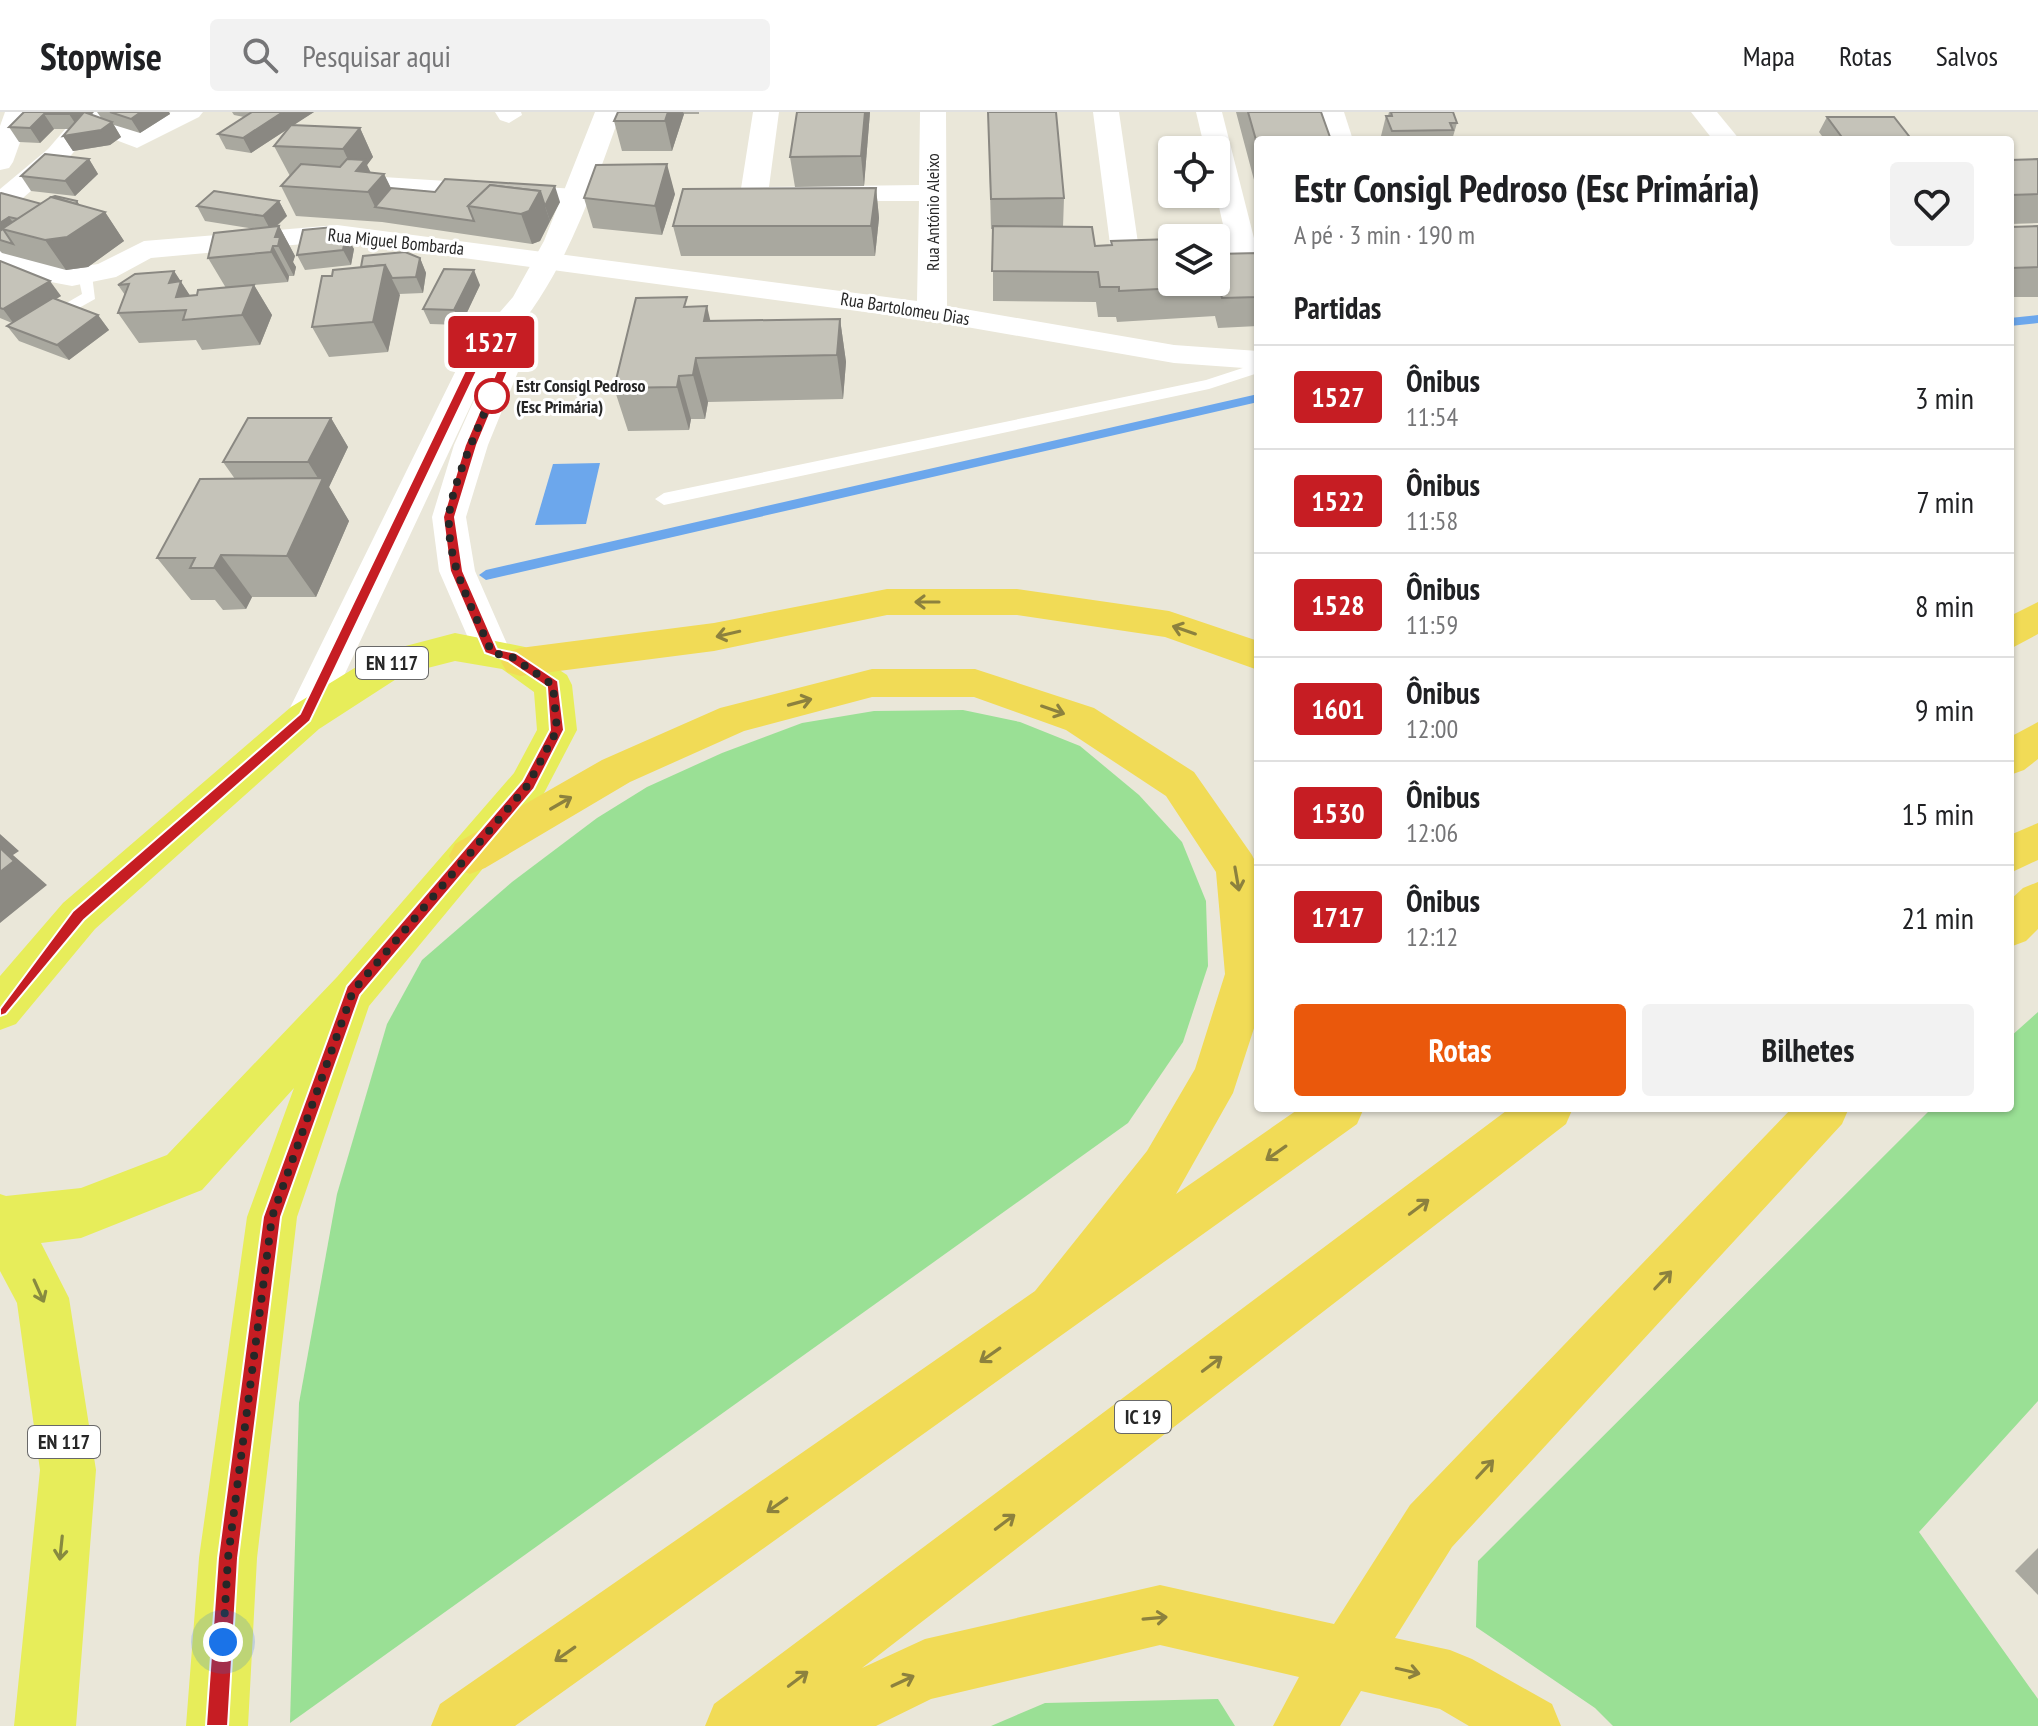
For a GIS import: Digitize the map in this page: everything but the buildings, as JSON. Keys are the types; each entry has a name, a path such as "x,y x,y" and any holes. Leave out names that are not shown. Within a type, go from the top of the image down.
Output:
{"highway":[{"path":"506,658 714,637 887,602 1032,604 1169,624 1254,655"},
{"path":"2014,632 2038,615"},
{"path":"470,856 616,771 734,719 872,683 975,683 1080,719 1180,784 1237,868 1248,974 1216,1077 1165,1168 1054,1310"},
{"path":"2014,756 2038,737"},
{"path":"2014,853 2038,840"},
{"path":"2014,924 2038,901"},
{"path":"462,1726 1334,1112"},
{"name":"IC 19","path":"736,1726 1544,1112"},
{"path":"1304,1726 1431,1526 1821,1112"},
{"path":"808,1726 925,1670 1160,1615 1450,1681 1530,1726"}],"main road":[{"name":"EN 117","path":"0,969 79,916 305,718 392,663 455,647 506,658 553,685 557,730 528,785 353,991 184,1173 81,1213 2,1220 43,1298 68,1470 46,1699"},
{"name":"EN 117","path":"0,1009 79,916"},
{"name":"EN 117","path":"217,1726 228,1558 272,1217 353,991"}],"street":[{"path":"0,162 18,112"},
{"path":"0,203 57,155 91,116 137,140 190,112"},
{"path":"305,718 480,352 508,328 552,260 608,112"},
{"path":"766,112 754,195 932,193"},
{"name":"Rua António Aleixo","path":"932,312 933,112"},
{"path":"1106,112 1125,252 1158,251"},
{"path":"1209,112 1243,250 1230,250"},
{"path":"1331,112 1339,136"},
{"path":"1704,112 1724,136"},
{"path":"383,185 576,197"},
{"name":"Rua Miguel Bombarda","path":"85,275 106,271 144,250 337,233 552,260"},
{"path":"0,256 45,273 72,277 85,275"},
{"name":"Rua Bartolomeu Dias","path":"552,260 932,312 1174,354 1254,360"},
{"path":"506,658 457,571 449,517 471,445 507,361 508,328"}],"lane":[{"path":"49,319 90,296 85,275"},
{"path":"664,499 1209,384 1254,369"}],"green space":[{"path":"963,710 1020,722 1080,746 1139,795 1182,842 1206,901 1208,966 1183,1042 1128,1123 290,1723 299,1403 337,1194 387,1024 422,960 512,882 597,818 647,787 722,753 802,723 874,711"},
{"path":"2038,1012 2038,1401 1919,1532 2038,1699 2038,1726 1613,1726 1595,1708 1476,1627 1478,1561 1928,1112 2014,1112 2014,1033"},
{"path":"1218,1699 1235,1726 991,1726 1045,1703"}],"water":[{"path":"600,463 586,524 535,525 553,464"}],"waterway":[{"path":"2014,322 2038,319"},
{"path":"486,575 1254,399"}],"bus line":[{"name":"1527","path":"0,1009 79,916 305,718 480,352 508,328 507,361 471,445 449,517 457,571 492,653 512,657 553,685 557,730 528,785 353,991 272,1217 228,1558 217,1726"}],"place":[{"name":"Estr Consigl Pedroso (Esc Primária)","path":"492,396"}],"route":[{"path":"223,1642 228,1558 272,1217 353,991 528,785 557,730 553,685 512,657 492,653 457,571 449,517 471,445 495,389 492,396"}]}
